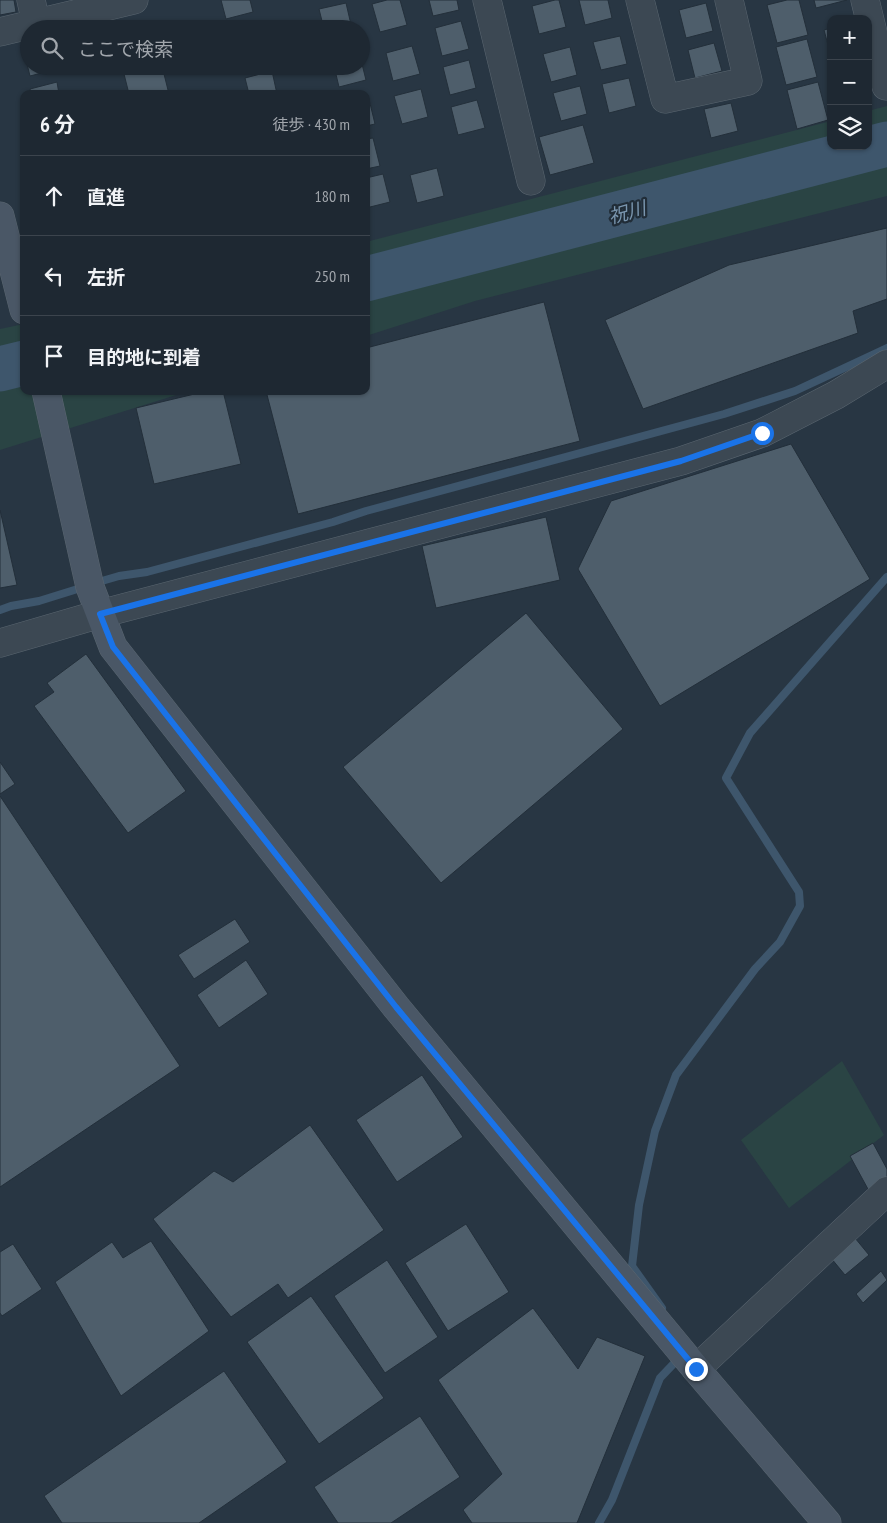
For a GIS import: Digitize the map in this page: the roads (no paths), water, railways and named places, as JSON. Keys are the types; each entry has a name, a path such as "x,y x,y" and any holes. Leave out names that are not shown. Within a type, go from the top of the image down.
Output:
{"street":[{"path":"0,32 33,12 134,0"},
{"path":"487,0 531,181"},
{"path":"640,0 665,99 748,81 729,0"},
{"path":"865,0 886,86"},
{"path":"0,216 20,294"},
{"path":"0,643 100,614 681,461 762,433 836,395 887,364"},
{"path":"47,396 90,587 113,647 390,999 696,1369 827,1523"},
{"path":"696,1369 887,1191"}],"waterway":[{"name":"祝川","path":"370,278 887,144"},
{"path":"95,583 119,576 147,572 724,414 795,391 887,348"},
{"name":"祝川","path":"0,369 20,364"},
{"path":"662,1308 632,1266 639,1205 655,1131 676,1075 755,969 780,942 800,906 799,892 726,778 750,733 887,577"},
{"path":"0,610 39,601 84,587"},
{"path":"599,1523 612,1500 660,1378 681,1356"}]}
